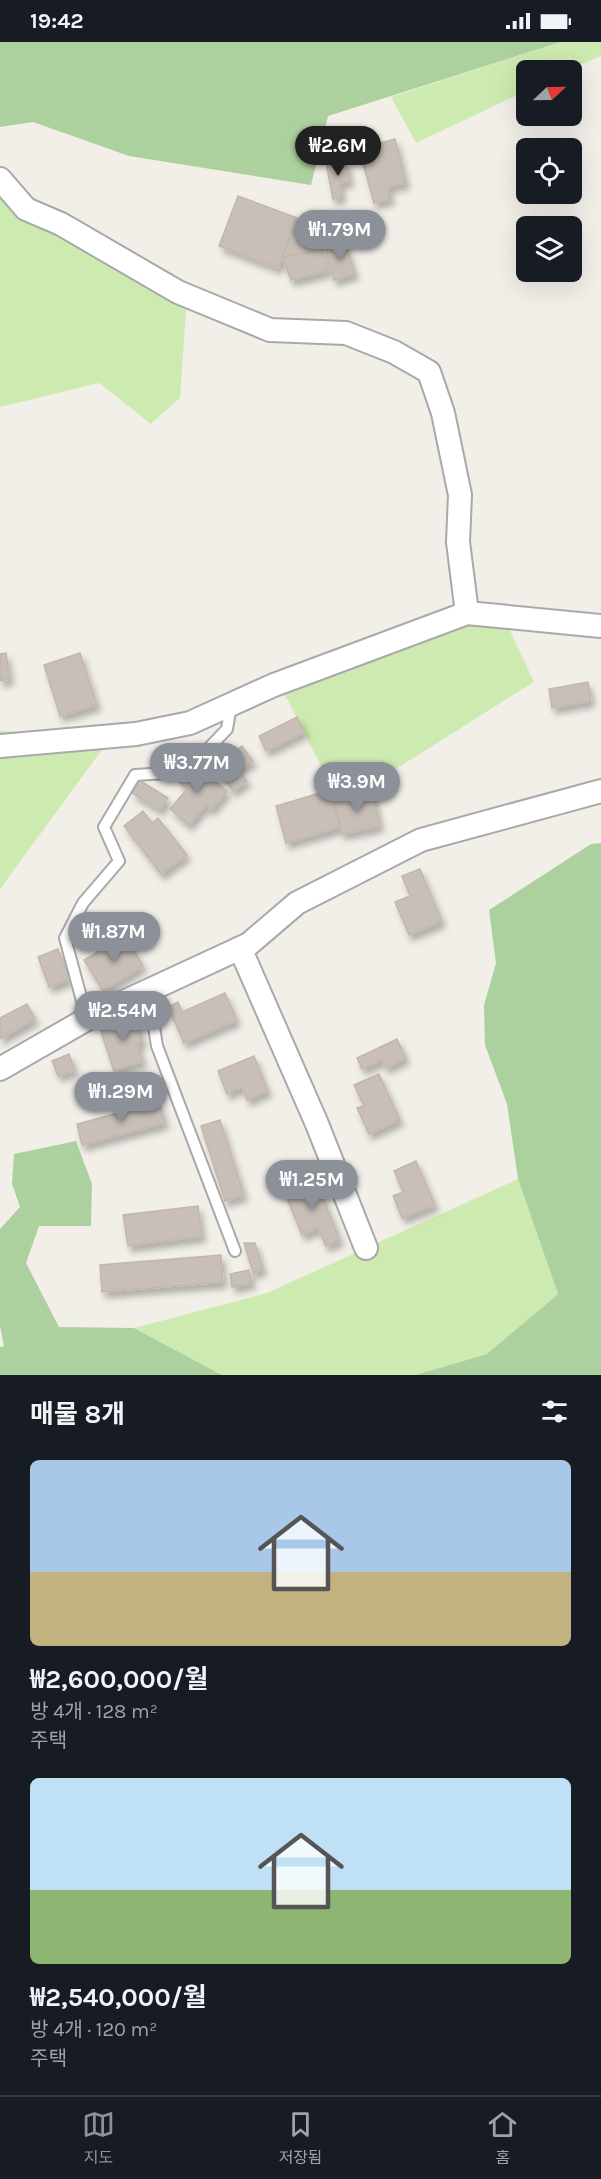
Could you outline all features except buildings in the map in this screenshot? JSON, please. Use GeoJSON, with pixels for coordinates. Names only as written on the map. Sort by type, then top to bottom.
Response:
{"type":"FeatureCollection","features":[{"type":"Feature","properties":{"kind":"street"},"geometry":{"type":"LineString","coordinates":[[0,179],[26,209],[61,224],[178,292],[270,330],[346,333],[394,352],[429,372],[443,413],[460,495],[458,542],[467,613]]}},
{"type":"Feature","properties":{"kind":"street"},"geometry":{"type":"LineString","coordinates":[[0,746],[135,734],[190,723],[274,685],[467,613],[601,626]]}},
{"type":"Feature","properties":{"kind":"street"},"geometry":{"type":"LineString","coordinates":[[0,1069],[87,1019],[240,948],[297,903],[421,840],[601,792]]}},
{"type":"Feature","properties":{"kind":"street"},"geometry":{"type":"LineString","coordinates":[[240,948],[317,1124],[366,1248]]}},
{"type":"Feature","properties":{"kind":"lane"},"geometry":{"type":"LineString","coordinates":[[87,1019],[65,938],[82,903],[119,861],[104,827],[135,775],[167,773],[208,749],[226,729],[231,705]]}},
{"type":"Feature","properties":{"kind":"lane"},"geometry":{"type":"LineString","coordinates":[[148,990],[158,1046],[235,1251]]}},
{"type":"Feature","properties":{"kind":"green space"},"geometry":{"type":"Polygon","coordinates":[[[0,42],[561,42],[328,116],[311,185],[129,156],[33,122],[0,127],[0,42]]]}},
{"type":"Feature","properties":{"kind":"green space"},"geometry":{"type":"Polygon","coordinates":[[[561,42],[601,42],[601,56],[582,64],[582,60],[516,60],[516,96],[416,143],[391,97],[561,42]]]}},
{"type":"Feature","properties":{"kind":"green space"},"geometry":{"type":"Polygon","coordinates":[[[0,182],[187,297],[180,398],[151,424],[99,383],[0,407],[0,182]]]}},
{"type":"Feature","properties":{"kind":"green space"},"geometry":{"type":"Polygon","coordinates":[[[464,616],[507,624],[534,682],[391,772],[323,770],[283,691],[464,616]]]}},
{"type":"Feature","properties":{"kind":"green space"},"geometry":{"type":"Polygon","coordinates":[[[0,731],[112,736],[0,889],[0,731]]]}},
{"type":"Feature","properties":{"kind":"green space"},"geometry":{"type":"Polygon","coordinates":[[[601,843],[601,1375],[415,1375],[487,1354],[558,1294],[518,1179],[507,1104],[485,1045],[484,1005],[496,963],[489,910],[591,844],[601,843]]]}},
{"type":"Feature","properties":{"kind":"green space"},"geometry":{"type":"Polygon","coordinates":[[[76,1141],[92,1184],[91,1226],[39,1226],[26,1263],[59,1327],[134,1328],[222,1375],[0,1375],[0,1347],[4,1346],[0,1326],[0,1229],[20,1207],[12,1184],[14,1154],[76,1141]]]}},
{"type":"Feature","properties":{"kind":"green space"},"geometry":{"type":"Polygon","coordinates":[[[518,1179],[558,1294],[487,1354],[415,1375],[222,1375],[134,1328],[267,1293],[518,1179]]]}}]}
